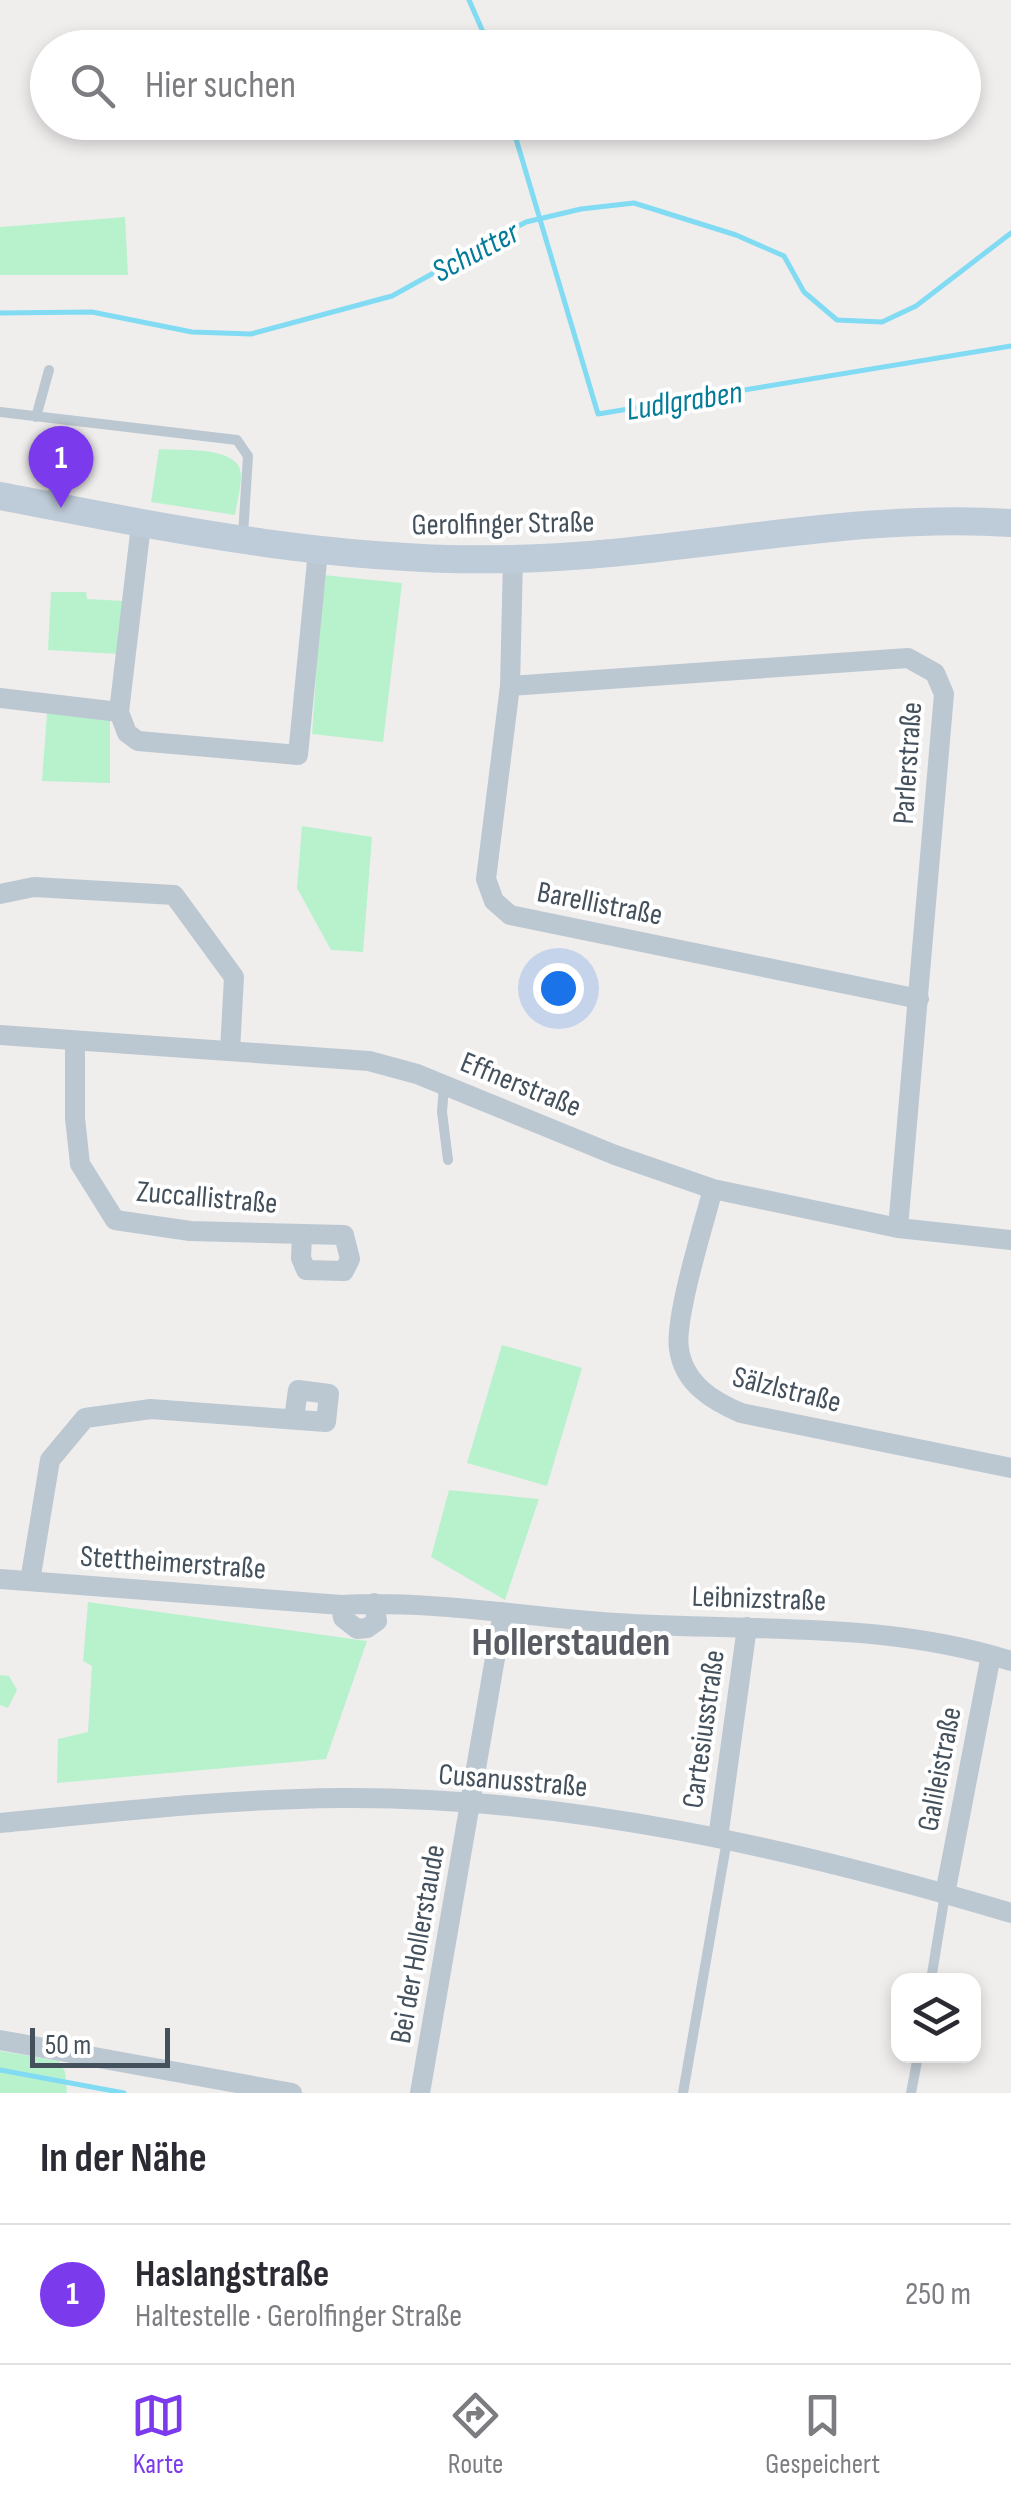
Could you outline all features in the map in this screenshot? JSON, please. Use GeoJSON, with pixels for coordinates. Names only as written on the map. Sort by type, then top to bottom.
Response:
{"type":"FeatureCollection","features":[{"type":"Feature","properties":{"kind":"street","name":"Gerolfinger Straße"},"geometry":{"type":"LineString","coordinates":[[0,496],[242,541],[318,552],[415,559],[514,559],[618,552],[872,525],[1011,523]]}},
{"type":"Feature","properties":{"kind":"street"},"geometry":{"type":"LineString","coordinates":[[141,525],[120,712],[127,733],[138,742],[298,755],[318,552]]}},
{"type":"Feature","properties":{"kind":"street","name":"Barellistraße"},"geometry":{"type":"LineString","coordinates":[[514,559],[510,686],[486,879],[494,901],[510,915],[919,1000]]}},
{"type":"Feature","properties":{"kind":"street","name":"Parlerstraße"},"geometry":{"type":"LineString","coordinates":[[510,686],[908,658],[935,673],[944,694],[898,1228]]}},
{"type":"Feature","properties":{"kind":"street"},"geometry":{"type":"LineString","coordinates":[[0,698],[120,712]]}},
{"type":"Feature","properties":{"kind":"street"},"geometry":{"type":"LineString","coordinates":[[0,894],[34,887],[174,895],[234,977],[230,1051]]}},
{"type":"Feature","properties":{"kind":"street","name":"Effnerstraße"},"geometry":{"type":"LineString","coordinates":[[0,1035],[369,1062],[416,1074],[615,1155],[713,1189],[898,1228],[1011,1240]]}},
{"type":"Feature","properties":{"kind":"street","name":"Zuccallistraße"},"geometry":{"type":"LineString","coordinates":[[76,1042],[75,1118],[80,1164],[115,1220],[190,1230],[302,1235]]}},
{"type":"Feature","properties":{"kind":"street","name":"Sälzlstraße"},"geometry":{"type":"LineString","coordinates":[[713,1189],[680,1325],[678,1350],[692,1381],[711,1400],[741,1414],[1011,1468]]}},
{"type":"Feature","properties":{"kind":"street"},"geometry":{"type":"LineString","coordinates":[[30,1581],[50,1460],[86,1418],[151,1409],[294,1418]]}},
{"type":"Feature","properties":{"kind":"street","name":"Stettheimerstraße"},"geometry":{"type":"LineString","coordinates":[[0,1579],[341,1605],[343,1618],[357,1630],[377,1621],[374,1603],[503,1612]]}},
{"type":"Feature","properties":{"kind":"street","name":"Leibnizstraße"},"geometry":{"type":"LineString","coordinates":[[503,1612],[616,1623],[826,1630],[910,1638],[1001,1658]]}},
{"type":"Feature","properties":{"kind":"street","name":"Bei der Hollerstaude"},"geometry":{"type":"LineString","coordinates":[[420,2093],[503,1612]]}},
{"type":"Feature","properties":{"kind":"street","name":"Cartesiusstraße"},"geometry":{"type":"LineString","coordinates":[[722,1839],[747,1627]]}},
{"type":"Feature","properties":{"kind":"street","name":"Galileistraße"},"geometry":{"type":"LineString","coordinates":[[945,1894],[1001,1658]]}},
{"type":"Feature","properties":{"kind":"street","name":"Cusanusstraße"},"geometry":{"type":"LineString","coordinates":[[0,1823],[235,1802],[343,1798],[472,1805],[603,1818],[722,1839],[1011,1914]]}},
{"type":"Feature","properties":{"kind":"street"},"geometry":{"type":"LineString","coordinates":[[0,2040],[292,2093]]}},
{"type":"Feature","properties":{"kind":"lane"},"geometry":{"type":"LineString","coordinates":[[36,416],[49,370]]}},
{"type":"Feature","properties":{"kind":"lane"},"geometry":{"type":"LineString","coordinates":[[0,412],[237,440],[248,456],[242,541]]}},
{"type":"Feature","properties":{"kind":"lane"},"geometry":{"type":"LineString","coordinates":[[50,506],[62,441]]}},
{"type":"Feature","properties":{"kind":"lane"},"geometry":{"type":"LineString","coordinates":[[444,1085],[442,1112],[448,1160]]}},
{"type":"Feature","properties":{"kind":"lane"},"geometry":{"type":"LineString","coordinates":[[684,2093],[722,1839]]}},
{"type":"Feature","properties":{"kind":"lane"},"geometry":{"type":"LineString","coordinates":[[931,1973],[945,1894]]}},
{"type":"Feature","properties":{"kind":"lane"},"geometry":{"type":"LineString","coordinates":[[911,2093],[917,2063]]}},
{"type":"Feature","properties":{"kind":"green space"},"geometry":{"type":"Polygon","coordinates":[[[125,217],[128,275],[0,275],[0,227],[125,217]]]}},
{"type":"Feature","properties":{"kind":"green space"},"geometry":{"type":"Polygon","coordinates":[[[159,449],[209,452],[232,459],[241,476],[235,515],[151,502],[159,449]]]}},
{"type":"Feature","properties":{"kind":"green space"},"geometry":{"type":"Polygon","coordinates":[[[323,575],[402,583],[383,742],[312,734],[323,575]]]}},
{"type":"Feature","properties":{"kind":"green space"},"geometry":{"type":"Polygon","coordinates":[[[51,592],[86,592],[87,599],[124,601],[119,654],[48,650],[51,592]]]}},
{"type":"Feature","properties":{"kind":"green space"},"geometry":{"type":"Polygon","coordinates":[[[47,713],[110,720],[110,783],[42,781],[47,713]]]}},
{"type":"Feature","properties":{"kind":"green space"},"geometry":{"type":"Polygon","coordinates":[[[302,826],[372,837],[363,952],[331,950],[297,888],[302,826]]]}},
{"type":"Feature","properties":{"kind":"green space"},"geometry":{"type":"Polygon","coordinates":[[[502,1345],[582,1368],[547,1486],[467,1463],[502,1345]]]}},
{"type":"Feature","properties":{"kind":"green space"},"geometry":{"type":"Polygon","coordinates":[[[449,1490],[539,1499],[505,1600],[431,1557],[449,1490]]]}},
{"type":"Feature","properties":{"kind":"green space"},"geometry":{"type":"Polygon","coordinates":[[[88,1602],[367,1641],[326,1759],[57,1783],[58,1739],[88,1732],[92,1666],[83,1661],[88,1602]]]}},
{"type":"Feature","properties":{"kind":"green space"},"geometry":{"type":"Polygon","coordinates":[[[0,1675],[9,1676],[17,1690],[8,1708],[0,1705],[0,1675]]]}},
{"type":"Feature","properties":{"kind":"green space"},"geometry":{"type":"Polygon","coordinates":[[[0,2051],[59,2061],[65,2072],[67,2093],[0,2093],[0,2051]]]}},
{"type":"Feature","properties":{"kind":"waterway","name":"Ludlgraben"},"geometry":{"type":"LineString","coordinates":[[469,0],[482,30]]}},
{"type":"Feature","properties":{"kind":"waterway","name":"Ludlgraben"},"geometry":{"type":"LineString","coordinates":[[516,140],[598,414],[1011,346]]}},
{"type":"Feature","properties":{"kind":"waterway","name":"Schutter"},"geometry":{"type":"LineString","coordinates":[[0,313],[92,312],[192,332],[251,334],[392,296],[526,222],[581,209],[634,203],[736,235],[784,256],[804,292],[837,320],[882,322],[916,306],[1011,233]]}},
{"type":"Feature","properties":{"kind":"waterway"},"geometry":{"type":"LineString","coordinates":[[0,2070],[124,2093]]}},
{"type":"Feature","properties":{"kind":"place","name":"Haslangstraße"},"geometry":{"type":"Point","coordinates":[61,508]}},
{"type":"Feature","properties":{"kind":"district","name":"Hollerstauden"},"geometry":{"type":"Point","coordinates":[571,1641]}}]}
